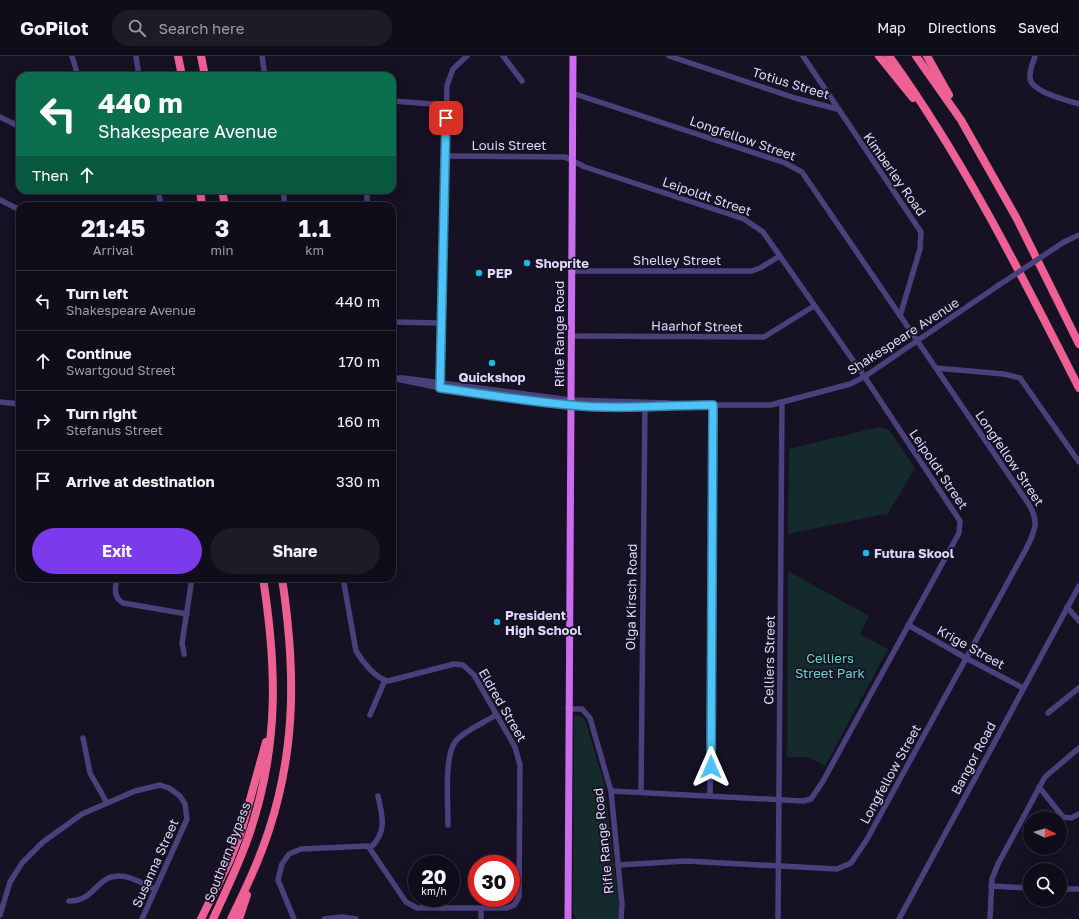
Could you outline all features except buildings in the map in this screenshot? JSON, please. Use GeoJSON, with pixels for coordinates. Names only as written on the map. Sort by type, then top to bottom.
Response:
{"type":"FeatureCollection","features":[{"type":"Feature","properties":{"kind":"highway"},"geometry":{"type":"LineString","coordinates":[[178,56],[181,72]]}},
{"type":"Feature","properties":{"kind":"highway"},"geometry":{"type":"LineString","coordinates":[[201,56],[203,72]]}},
{"type":"Feature","properties":{"kind":"highway"},"geometry":{"type":"LineString","coordinates":[[878,56],[937,128]]}},
{"type":"Feature","properties":{"kind":"highway"},"geometry":{"type":"LineString","coordinates":[[889,56],[937,128],[1018,269],[1079,388]]}},
{"type":"Feature","properties":{"kind":"highway"},"geometry":{"type":"LineString","coordinates":[[916,56],[961,120]]}},
{"type":"Feature","properties":{"kind":"highway"},"geometry":{"type":"LineString","coordinates":[[927,56],[1017,219],[1079,344]]}},
{"type":"Feature","properties":{"kind":"highway","name":"Southern Bypass"},"geometry":{"type":"LineString","coordinates":[[213,919],[236,868],[258,803],[268,757],[273,711],[274,660],[264,582]]}},
{"type":"Feature","properties":{"kind":"highway"},"geometry":{"type":"LineString","coordinates":[[239,919],[276,806],[289,746],[291,718],[291,648],[283,582]]}},
{"type":"Feature","properties":{"kind":"highway"},"geometry":{"type":"LineString","coordinates":[[200,919],[229,862],[241,832],[253,792],[273,711]]}},
{"type":"Feature","properties":{"kind":"highway"},"geometry":{"type":"LineString","coordinates":[[231,919],[255,867]]}},
{"type":"Feature","properties":{"kind":"main road","name":"Rifle Range Road"},"geometry":{"type":"LineString","coordinates":[[568,919],[568,709],[573,56]]}},
{"type":"Feature","properties":{"kind":"street"},"geometry":{"type":"LineString","coordinates":[[72,56],[77,72]]}},
{"type":"Feature","properties":{"kind":"street"},"geometry":{"type":"LineString","coordinates":[[136,56],[138,72]]}},
{"type":"Feature","properties":{"kind":"street"},"geometry":{"type":"LineString","coordinates":[[262,56],[264,72]]}},
{"type":"Feature","properties":{"kind":"street"},"geometry":{"type":"LineString","coordinates":[[440,386],[446,105],[450,74],[458,63],[467,56]]}},
{"type":"Feature","properties":{"kind":"street"},"geometry":{"type":"LineString","coordinates":[[503,56],[522,81]]}},
{"type":"Feature","properties":{"kind":"street","name":"Totius Street"},"geometry":{"type":"LineString","coordinates":[[669,56],[795,98],[837,109]]}},
{"type":"Feature","properties":{"kind":"street","name":"Kimberley Road"},"geometry":{"type":"LineString","coordinates":[[803,56],[837,109],[921,232],[920,249],[900,316]]}},
{"type":"Feature","properties":{"kind":"street"},"geometry":{"type":"LineString","coordinates":[[1035,56],[1030,73],[1030,79],[1033,86],[1039,90],[1079,104]]}},
{"type":"Feature","properties":{"kind":"street","name":"Longfellow Street"},"geometry":{"type":"LineString","coordinates":[[572,92],[798,169],[824,203],[916,342],[936,368],[1025,498],[1035,518],[1034,529],[1026,549],[855,859],[848,866],[837,869],[686,861],[618,865]]}},
{"type":"Feature","properties":{"kind":"street"},"geometry":{"type":"LineString","coordinates":[[396,101],[446,105]]}},
{"type":"Feature","properties":{"kind":"street"},"geometry":{"type":"LineString","coordinates":[[0,117],[16,125]]}},
{"type":"Feature","properties":{"kind":"street","name":"Louis Street"},"geometry":{"type":"LineString","coordinates":[[446,156],[565,157],[572,159]]}},
{"type":"Feature","properties":{"kind":"street","name":"Leipoldt Street"},"geometry":{"type":"LineString","coordinates":[[572,159],[585,167],[748,220],[763,232],[864,377],[955,513],[960,524],[959,533],[817,792],[808,800],[611,791]]}},
{"type":"Feature","properties":{"kind":"street"},"geometry":{"type":"LineString","coordinates":[[0,200],[16,208]]}},
{"type":"Feature","properties":{"kind":"street","name":"Shakespeare Avenue"},"geometry":{"type":"LineString","coordinates":[[396,378],[403,378],[440,386],[571,403],[645,405],[765,405],[782,402],[850,384],[864,377],[1064,242],[1079,235]]}},
{"type":"Feature","properties":{"kind":"street","name":"Shelley Street"},"geometry":{"type":"LineString","coordinates":[[571,271],[752,271],[780,256]]}},
{"type":"Feature","properties":{"kind":"street","name":"Haarhof Street"},"geometry":{"type":"LineString","coordinates":[[571,336],[764,337],[814,306]]}},
{"type":"Feature","properties":{"kind":"street"},"geometry":{"type":"LineString","coordinates":[[396,322],[442,323]]}},
{"type":"Feature","properties":{"kind":"street"},"geometry":{"type":"LineString","coordinates":[[936,368],[1004,374],[1020,378],[1079,462]]}},
{"type":"Feature","properties":{"kind":"street"},"geometry":{"type":"LineString","coordinates":[[0,402],[16,404]]}},
{"type":"Feature","properties":{"kind":"street","name":"Celliers Street"},"geometry":{"type":"LineString","coordinates":[[778,919],[782,402]]}},
{"type":"Feature","properties":{"kind":"street","name":"Olga Kirsch Road"},"geometry":{"type":"LineString","coordinates":[[641,792],[645,405]]}},
{"type":"Feature","properties":{"kind":"street"},"geometry":{"type":"LineString","coordinates":[[710,796],[713,405]]}},
{"type":"Feature","properties":{"kind":"street"},"geometry":{"type":"LineString","coordinates":[[117,582],[116,595],[123,603],[186,614]]}},
{"type":"Feature","properties":{"kind":"street"},"geometry":{"type":"LineString","coordinates":[[184,654],[182,643],[191,582]]}},
{"type":"Feature","properties":{"kind":"street"},"geometry":{"type":"LineString","coordinates":[[344,582],[356,651],[361,659],[385,680],[370,715]]}},
{"type":"Feature","properties":{"kind":"street"},"geometry":{"type":"LineString","coordinates":[[1079,586],[1067,607],[1079,621]]}},
{"type":"Feature","properties":{"kind":"street","name":"Bangor Road"},"geometry":{"type":"LineString","coordinates":[[899,919],[1067,607]]}},
{"type":"Feature","properties":{"kind":"street","name":"Krige Street"},"geometry":{"type":"LineString","coordinates":[[908,625],[1023,688]]}},
{"type":"Feature","properties":{"kind":"street","name":"Eldred Street"},"geometry":{"type":"LineString","coordinates":[[385,680],[398,679],[454,664],[463,665],[474,675],[515,747],[520,765],[519,892],[517,902],[507,908],[481,909]]}},
{"type":"Feature","properties":{"kind":"street"},"geometry":{"type":"LineString","coordinates":[[1048,713],[1079,688]]}},
{"type":"Feature","properties":{"kind":"street","name":"Rifle Range Road"},"geometry":{"type":"LineString","coordinates":[[568,709],[582,709],[590,718],[611,791],[618,865],[621,919]]}},
{"type":"Feature","properties":{"kind":"street"},"geometry":{"type":"LineString","coordinates":[[448,825],[449,761],[452,747],[458,738],[496,715]]}},
{"type":"Feature","properties":{"kind":"street"},"geometry":{"type":"LineString","coordinates":[[83,738],[90,773],[107,803]]}},
{"type":"Feature","properties":{"kind":"street"},"geometry":{"type":"LineString","coordinates":[[990,919],[991,886],[998,864],[1045,777],[1079,748]]}},
{"type":"Feature","properties":{"kind":"street","name":"Susanna Street"},"geometry":{"type":"LineString","coordinates":[[0,915],[10,882],[28,856],[76,817],[135,791],[155,785],[169,788],[183,800],[188,811],[186,824],[142,919]]}},
{"type":"Feature","properties":{"kind":"street"},"geometry":{"type":"LineString","coordinates":[[1039,787],[1063,817],[1071,818],[1079,814]]}},
{"type":"Feature","properties":{"kind":"street"},"geometry":{"type":"LineString","coordinates":[[370,848],[381,835],[382,819],[378,796]]}},
{"type":"Feature","properties":{"kind":"street"},"geometry":{"type":"LineString","coordinates":[[294,919],[278,880],[282,864],[289,854],[302,850],[364,846],[370,848],[410,905],[422,908],[481,909],[480,919]]}},
{"type":"Feature","properties":{"kind":"street"},"geometry":{"type":"LineString","coordinates":[[68,901],[77,901],[87,897],[101,882],[113,876],[124,876],[156,889]]}},
{"type":"Feature","properties":{"kind":"street"},"geometry":{"type":"LineString","coordinates":[[991,886],[1023,888]]}},
{"type":"Feature","properties":{"kind":"street"},"geometry":{"type":"LineString","coordinates":[[1067,889],[1079,889]]}},
{"type":"Feature","properties":{"kind":"street"},"geometry":{"type":"LineString","coordinates":[[324,919],[348,917],[356,919]]}},
{"type":"Feature","properties":{"kind":"green space"},"geometry":{"type":"Polygon","coordinates":[[[879,427],[889,430],[915,468],[887,515],[884,514],[788,534],[789,449],[879,427]]]}},
{"type":"Feature","properties":{"kind":"green space","name":"Celliers Street Park"},"geometry":{"type":"Polygon","coordinates":[[[788,571],[869,616],[860,634],[888,649],[825,766],[808,757],[787,757],[788,571]]]}},
{"type":"Feature","properties":{"kind":"green space"},"geometry":{"type":"Polygon","coordinates":[[[574,715],[583,717],[585,720],[605,786],[619,909],[618,919],[576,919],[573,913],[574,715]]]}},
{"type":"Feature","properties":{"kind":"place","name":"Shoprite"},"geometry":{"type":"Point","coordinates":[527,263]}},
{"type":"Feature","properties":{"kind":"place","name":"PEP"},"geometry":{"type":"Point","coordinates":[479,273]}},
{"type":"Feature","properties":{"kind":"place","name":"Quickshop"},"geometry":{"type":"Point","coordinates":[492,363]}},
{"type":"Feature","properties":{"kind":"place","name":"Futura Skool"},"geometry":{"type":"Point","coordinates":[866,553]}},
{"type":"Feature","properties":{"kind":"place","name":"President High School"},"geometry":{"type":"Point","coordinates":[497,622]}},
{"type":"Feature","properties":{"kind":"route"},"geometry":{"type":"LineString","coordinates":[[446,118],[440,388],[571,406],[644,407],[713,405],[711,767]]}}]}
